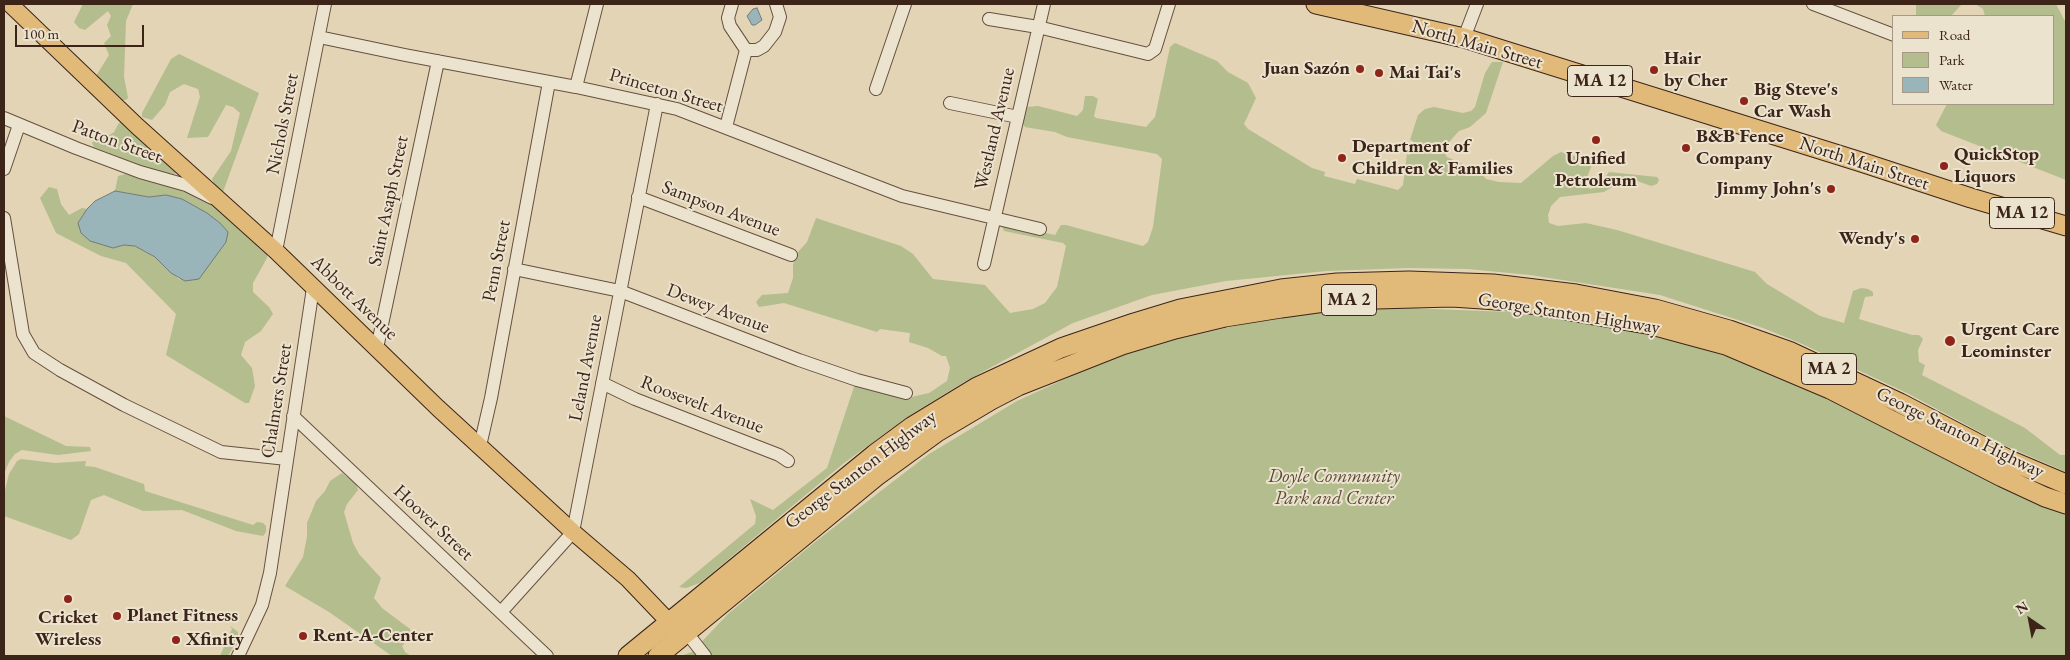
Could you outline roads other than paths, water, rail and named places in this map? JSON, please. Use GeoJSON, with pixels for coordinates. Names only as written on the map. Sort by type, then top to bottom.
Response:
{"type":"FeatureCollection","features":[{"type":"Feature","properties":{"kind":"highway","name":"North Main Street"},"geometry":{"type":"LineString","coordinates":[[1316,4],[1464,38],[1861,162],[1972,199],[2066,226]]}},
{"type":"Feature","properties":{"kind":"highway","name":"George Stanton Highway"},"geometry":{"type":"LineString","coordinates":[[628,656],[875,454],[913,426],[977,387],[1062,348],[1180,309],[1281,289],[1337,283],[1409,281],[1493,284],[1576,294],[1655,309],[1729,330],[1791,352],[1900,403],[2009,460],[2066,484]]}},
{"type":"Feature","properties":{"kind":"highway","name":"George Stanton Highway"},"geometry":{"type":"LineString","coordinates":[[658,656],[885,470],[937,432],[991,400],[1018,386],[1122,345],[1175,329],[1271,309],[1339,300],[1452,297],[1512,301],[1652,325],[1717,342],[1780,366],[1830,388],[2002,477],[2045,497],[2066,504]]}},
{"type":"Feature","properties":{"kind":"main road","name":"Abbott Avenue"},"geometry":{"type":"LineString","coordinates":[[10,4],[137,126],[276,251],[480,446],[573,532],[628,579],[669,622]]}},
{"type":"Feature","properties":{"kind":"street","name":"Nichols Street"},"geometry":{"type":"LineString","coordinates":[[276,251],[326,4]]}},
{"type":"Feature","properties":{"kind":"street"},"geometry":{"type":"LineString","coordinates":[[576,87],[597,4]]}},
{"type":"Feature","properties":{"kind":"street"},"geometry":{"type":"LineString","coordinates":[[726,127],[746,50],[730,26],[728,18],[732,4]]}},
{"type":"Feature","properties":{"kind":"street"},"geometry":{"type":"LineString","coordinates":[[746,50],[761,49],[775,32],[780,17],[776,4]]}},
{"type":"Feature","properties":{"kind":"street"},"geometry":{"type":"LineString","coordinates":[[876,89],[905,4]]}},
{"type":"Feature","properties":{"kind":"street","name":"Westland Avenue"},"geometry":{"type":"LineString","coordinates":[[984,264],[1044,4]]}},
{"type":"Feature","properties":{"kind":"street"},"geometry":{"type":"LineString","coordinates":[[989,19],[1038,28],[1144,53],[1152,52],[1156,47],[1169,4]]}},
{"type":"Feature","properties":{"kind":"street"},"geometry":{"type":"LineString","coordinates":[[1464,38],[1477,4]]}},
{"type":"Feature","properties":{"kind":"street"},"geometry":{"type":"LineString","coordinates":[[1813,4],[1892,34]]}},
{"type":"Feature","properties":{"kind":"street","name":"Princeton Street"},"geometry":{"type":"LineString","coordinates":[[319,37],[576,87],[677,109],[885,190],[946,208],[1040,229]]}},
{"type":"Feature","properties":{"kind":"street","name":"Saint Asaph Street"},"geometry":{"type":"LineString","coordinates":[[377,348],[438,61]]}},
{"type":"Feature","properties":{"kind":"street","name":"Penn Street"},"geometry":{"type":"LineString","coordinates":[[480,446],[490,405],[549,82]]}},
{"type":"Feature","properties":{"kind":"street"},"geometry":{"type":"LineString","coordinates":[[950,103],[1018,117]]}},
{"type":"Feature","properties":{"kind":"street","name":"Leland Avenue"},"geometry":{"type":"LineString","coordinates":[[573,532],[656,104]]}},
{"type":"Feature","properties":{"kind":"street","name":"Patton Street"},"geometry":{"type":"LineString","coordinates":[[4,118],[140,172],[186,185],[219,201]]}},
{"type":"Feature","properties":{"kind":"street"},"geometry":{"type":"LineString","coordinates":[[4,169],[19,125]]}},
{"type":"Feature","properties":{"kind":"street","name":"Sampson Avenue"},"geometry":{"type":"LineString","coordinates":[[638,197],[791,255]]}},
{"type":"Feature","properties":{"kind":"street"},"geometry":{"type":"LineString","coordinates":[[4,218],[23,334],[34,353],[60,370],[142,414],[221,452],[287,459]]}},
{"type":"Feature","properties":{"kind":"street","name":"Dewey Avenue"},"geometry":{"type":"LineString","coordinates":[[514,270],[620,291],[799,360],[857,380],[906,393]]}},
{"type":"Feature","properties":{"kind":"street","name":"Chalmers Street"},"geometry":{"type":"LineString","coordinates":[[238,656],[254,625],[265,596],[313,288]]}},
{"type":"Feature","properties":{"kind":"street","name":"Roosevelt Avenue"},"geometry":{"type":"LineString","coordinates":[[602,383],[631,398],[770,452],[788,461]]}},
{"type":"Feature","properties":{"kind":"street","name":"Hoover Street"},"geometry":{"type":"LineString","coordinates":[[293,416],[547,656]]}},
{"type":"Feature","properties":{"kind":"street"},"geometry":{"type":"LineString","coordinates":[[501,612],[573,532]]}},
{"type":"Feature","properties":{"kind":"street"},"geometry":{"type":"LineString","coordinates":[[687,633],[705,656]]}},
{"type":"Feature","properties":{"kind":"water"},"geometry":{"type":"Polygon","coordinates":[[[757,8],[762,20],[752,25],[747,16],[753,9],[757,8]]]}},
{"type":"Feature","properties":{"kind":"water"},"geometry":{"type":"Polygon","coordinates":[[[115,191],[149,197],[166,195],[182,199],[207,213],[220,223],[228,232],[226,242],[199,279],[185,281],[171,273],[155,257],[135,246],[124,245],[113,248],[90,241],[81,233],[78,223],[95,201],[115,191]]]}},
{"type":"Feature","properties":{"kind":"place","name":"Juan Sazón"},"geometry":{"type":"Point","coordinates":[1360,69]}},
{"type":"Feature","properties":{"kind":"place","name":"Hair by Cher"},"geometry":{"type":"Point","coordinates":[1654,70]}},
{"type":"Feature","properties":{"kind":"place","name":"Mai Tai's"},"geometry":{"type":"Point","coordinates":[1379,73]}},
{"type":"Feature","properties":{"kind":"place","name":"Big Steve's Car Wash"},"geometry":{"type":"Point","coordinates":[1744,101]}},
{"type":"Feature","properties":{"kind":"place","name":"Unified Petroleum"},"geometry":{"type":"Point","coordinates":[1596,140]}},
{"type":"Feature","properties":{"kind":"place","name":"B&B Fence Company"},"geometry":{"type":"Point","coordinates":[1686,148]}},
{"type":"Feature","properties":{"kind":"place","name":"Department of Children & Families"},"geometry":{"type":"Point","coordinates":[1342,158]}},
{"type":"Feature","properties":{"kind":"place","name":"QuickStop Liquors"},"geometry":{"type":"Point","coordinates":[1944,166]}},
{"type":"Feature","properties":{"kind":"place","name":"Jimmy John's"},"geometry":{"type":"Point","coordinates":[1831,189]}},
{"type":"Feature","properties":{"kind":"place","name":"Wendy's"},"geometry":{"type":"Point","coordinates":[1915,239]}},
{"type":"Feature","properties":{"kind":"place","name":"Urgent Care Leominster"},"geometry":{"type":"Point","coordinates":[1950,341]}},
{"type":"Feature","properties":{"kind":"place","name":"Cricket Wireless"},"geometry":{"type":"Point","coordinates":[68,599]}},
{"type":"Feature","properties":{"kind":"place","name":"Planet Fitness"},"geometry":{"type":"Point","coordinates":[117,616]}},
{"type":"Feature","properties":{"kind":"place","name":"Rent-A-Center"},"geometry":{"type":"Point","coordinates":[303,636]}},
{"type":"Feature","properties":{"kind":"place","name":"Xfinity"},"geometry":{"type":"Point","coordinates":[176,640]}},
{"type":"Feature","properties":{"kind":"park label","name":"Doyle Community Park and Center"},"geometry":{"type":"Point","coordinates":[1334,488]}}]}
